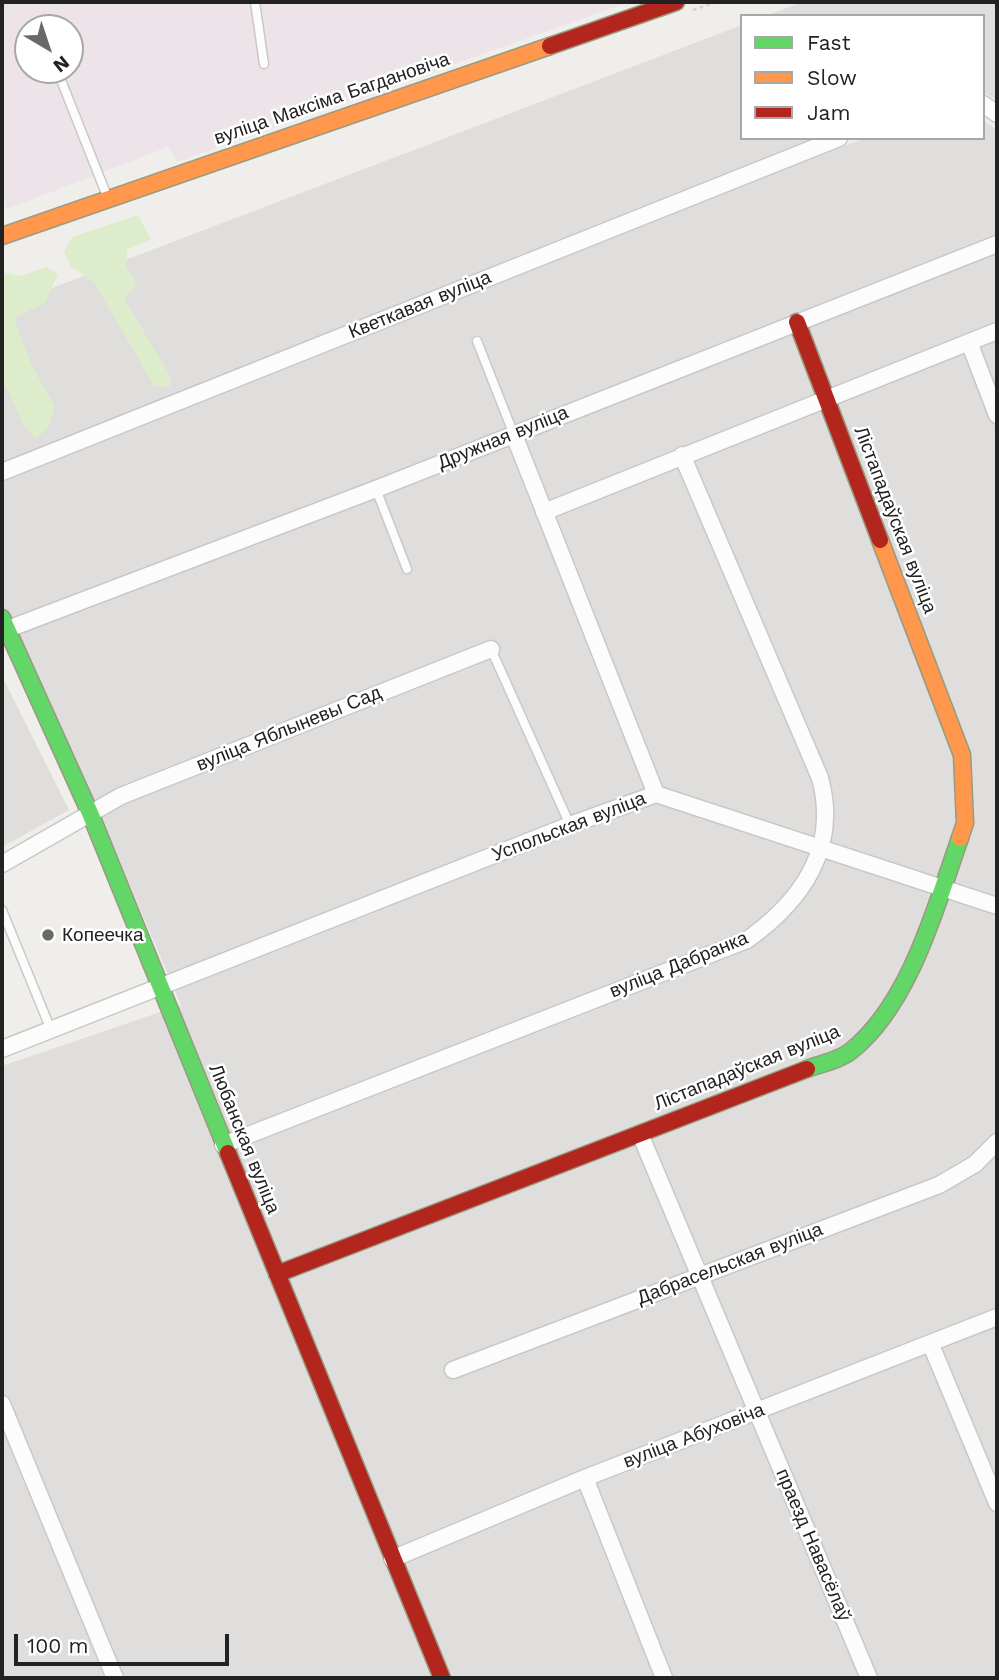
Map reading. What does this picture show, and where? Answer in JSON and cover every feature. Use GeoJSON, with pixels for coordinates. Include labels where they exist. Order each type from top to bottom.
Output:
{"type":"FeatureCollection","features":[{"type":"Feature","properties":{"kind":"street","name":"вуліца Максіма Багдановіча"},"geometry":{"type":"LineString","coordinates":[[2,236],[676,2]]}},
{"type":"Feature","properties":{"kind":"street","name":"Кветкавая вуліца"},"geometry":{"type":"LineString","coordinates":[[2,472],[834,140]]}},
{"type":"Feature","properties":{"kind":"street","name":"Дружная вуліца"},"geometry":{"type":"LineString","coordinates":[[5,624],[376,489],[997,244]]}},
{"type":"Feature","properties":{"kind":"street","name":"Лістападаўская вуліца"},"geometry":{"type":"LineString","coordinates":[[277,1274],[850,1052],[878,1022],[910,971],[965,822],[962,755],[797,322]]}},
{"type":"Feature","properties":{"kind":"street"},"geometry":{"type":"LineString","coordinates":[[544,512],[682,454],[997,331]]}},
{"type":"Feature","properties":{"kind":"street"},"geometry":{"type":"LineString","coordinates":[[969,342],[997,415]]}},
{"type":"Feature","properties":{"kind":"street","name":"Успольская вуліца"},"geometry":{"type":"LineString","coordinates":[[2,1049],[570,825],[656,794],[514,435]]}},
{"type":"Feature","properties":{"kind":"street","name":"вуліца Дабранка"},"geometry":{"type":"LineString","coordinates":[[223,1145],[747,940],[786,908],[822,849],[827,817],[820,778],[682,454]]}},
{"type":"Feature","properties":{"kind":"street","name":"Любанская вуліца"},"geometry":{"type":"LineString","coordinates":[[5,624],[90,813],[442,1678]]}},
{"type":"Feature","properties":{"kind":"street","name":"вуліца Яблыневы Сад"},"geometry":{"type":"LineString","coordinates":[[2,864],[121,796],[491,649]]}},
{"type":"Feature","properties":{"kind":"street"},"geometry":{"type":"LineString","coordinates":[[656,794],[997,906]]}},
{"type":"Feature","properties":{"kind":"street","name":"праезд Навасёлаў"},"geometry":{"type":"LineString","coordinates":[[640,1134],[869,1678]]}},
{"type":"Feature","properties":{"kind":"street","name":"Дабрасельская вуліца"},"geometry":{"type":"LineString","coordinates":[[453,1370],[939,1185],[975,1164],[997,1142]]}},
{"type":"Feature","properties":{"kind":"street","name":"вуліца Абуховіча"},"geometry":{"type":"LineString","coordinates":[[392,1559],[585,1478],[997,1317]]}},
{"type":"Feature","properties":{"kind":"street"},"geometry":{"type":"LineString","coordinates":[[931,1345],[997,1503]]}},
{"type":"Feature","properties":{"kind":"street"},"geometry":{"type":"LineString","coordinates":[[2,1405],[115,1678]]}},
{"type":"Feature","properties":{"kind":"street"},"geometry":{"type":"LineString","coordinates":[[585,1478],[664,1678]]}},
{"type":"Feature","properties":{"kind":"lane"},"geometry":{"type":"LineString","coordinates":[[255,2],[264,64]]}},
{"type":"Feature","properties":{"kind":"lane"},"geometry":{"type":"LineString","coordinates":[[63,84],[108,199]]}},
{"type":"Feature","properties":{"kind":"lane"},"geometry":{"type":"LineString","coordinates":[[477,341],[514,435]]}},
{"type":"Feature","properties":{"kind":"lane"},"geometry":{"type":"LineString","coordinates":[[376,489],[407,569]]}},
{"type":"Feature","properties":{"kind":"lane"},"geometry":{"type":"LineString","coordinates":[[491,649],[570,825]]}},
{"type":"Feature","properties":{"kind":"lane"},"geometry":{"type":"LineString","coordinates":[[2,910],[51,1030]]}},
{"type":"Feature","properties":{"kind":"shaded area"},"geometry":{"type":"Polygon","coordinates":[[[2,2],[630,2],[177,162],[168,147],[7,209],[2,193],[2,2]]]}},
{"type":"Feature","properties":{"kind":"shaded area"},"geometry":{"type":"Polygon","coordinates":[[[802,2],[997,2],[997,100],[985,93],[985,14],[770,14],[802,2]]]}},
{"type":"Feature","properties":{"kind":"shaded area"},"geometry":{"type":"Polygon","coordinates":[[[740,26],[740,140],[813,140],[2,463],[2,307],[740,26]]]}},
{"type":"Feature","properties":{"kind":"shaded area"},"geometry":{"type":"Polygon","coordinates":[[[985,121],[997,130],[997,1678],[2,1678],[2,1066],[181,1005],[87,784],[2,604],[2,480],[687,206],[861,140],[985,140],[985,121]]]}},
{"type":"Feature","properties":{"kind":"shaded area"},"geometry":{"type":"Polygon","coordinates":[[[2,676],[69,810],[2,847],[2,676]]]}},
{"type":"Feature","properties":{"kind":"green space"},"geometry":{"type":"Polygon","coordinates":[[[138,215],[151,239],[127,250],[126,266],[137,284],[124,298],[170,376],[170,387],[154,386],[94,282],[71,267],[64,253],[72,237],[138,215]]]}},
{"type":"Feature","properties":{"kind":"green space"},"geometry":{"type":"Polygon","coordinates":[[[47,267],[58,274],[45,303],[14,318],[32,366],[55,406],[48,428],[36,439],[24,425],[2,379],[2,272],[20,276],[47,267]]]}},
{"type":"Feature","properties":{"kind":"traffic: fast"},"geometry":{"type":"LineString","coordinates":[[2,618],[90,813],[228,1153]]}},
{"type":"Feature","properties":{"kind":"traffic: fast"},"geometry":{"type":"LineString","coordinates":[[807,1069],[851,1051],[872,1031],[890,1007],[919,952],[960,838]]}},
{"type":"Feature","properties":{"kind":"traffic: slow"},"geometry":{"type":"LineString","coordinates":[[2,236],[550,46]]}},
{"type":"Feature","properties":{"kind":"traffic: slow"},"geometry":{"type":"LineString","coordinates":[[880,540],[962,755],[965,823],[960,838]]}},
{"type":"Feature","properties":{"kind":"traffic: jam"},"geometry":{"type":"LineString","coordinates":[[550,46],[676,2]]}},
{"type":"Feature","properties":{"kind":"traffic: jam"},"geometry":{"type":"LineString","coordinates":[[797,322],[880,540]]}},
{"type":"Feature","properties":{"kind":"traffic: jam"},"geometry":{"type":"LineString","coordinates":[[277,1274],[807,1069]]}},
{"type":"Feature","properties":{"kind":"traffic: jam"},"geometry":{"type":"LineString","coordinates":[[228,1153],[442,1678]]}},
{"type":"Feature","properties":{"kind":"place","name":"Копеечка"},"geometry":{"type":"Point","coordinates":[48,935]}}]}
